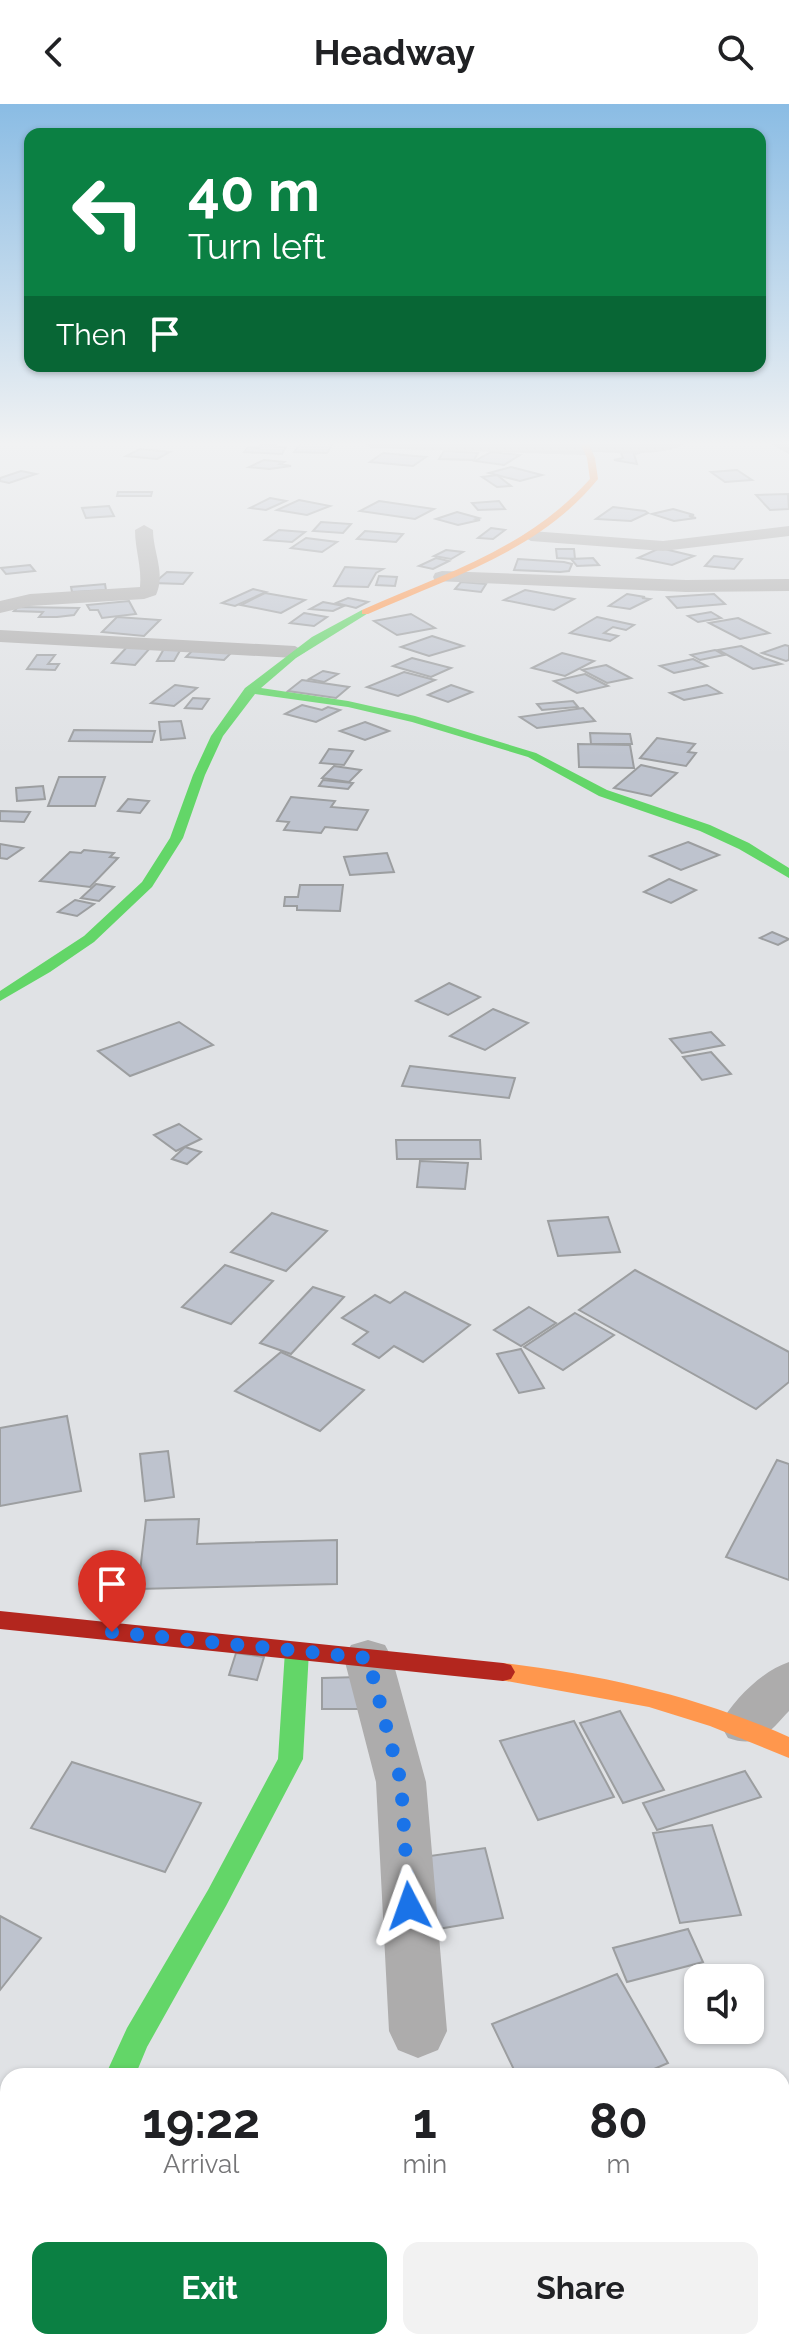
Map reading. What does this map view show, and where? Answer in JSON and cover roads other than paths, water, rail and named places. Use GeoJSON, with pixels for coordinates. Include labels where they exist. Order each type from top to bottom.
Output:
{"type":"FeatureCollection","features":[{"type":"Feature","properties":{"kind":"main road"},"geometry":{"type":"LineString","coordinates":[[0,997],[97,934],[150,879],[178,838],[204,760],[249,690],[295,652],[328,631],[505,548]]}},
{"type":"Feature","properties":{"kind":"main road"},"geometry":{"type":"LineString","coordinates":[[249,690],[348,704],[401,716],[532,755],[603,793],[731,840],[789,874]]}},
{"type":"Feature","properties":{"kind":"main road"},"geometry":{"type":"LineString","coordinates":[[0,1620],[521,1674],[656,1695],[745,1724],[789,1748]]}},
{"type":"Feature","properties":{"kind":"main road"},"geometry":{"type":"LineString","coordinates":[[124,2068],[137,2038],[217,1898],[290,1759],[297,1651]]}},
{"type":"Feature","properties":{"kind":"street"},"geometry":{"type":"LineString","coordinates":[[0,607],[42,598],[149,591],[151,568],[145,548]]}},
{"type":"Feature","properties":{"kind":"street"},"geometry":{"type":"LineString","coordinates":[[442,577],[686,586],[789,585]]}},
{"type":"Feature","properties":{"kind":"street"},"geometry":{"type":"LineString","coordinates":[[0,636],[295,652]]}},
{"type":"Feature","properties":{"kind":"street"},"geometry":{"type":"LineString","coordinates":[[368,1658],[401,1782],[418,2031]]}},
{"type":"Feature","properties":{"kind":"street"},"geometry":{"type":"LineString","coordinates":[[745,1724],[789,1681]]}}]}
